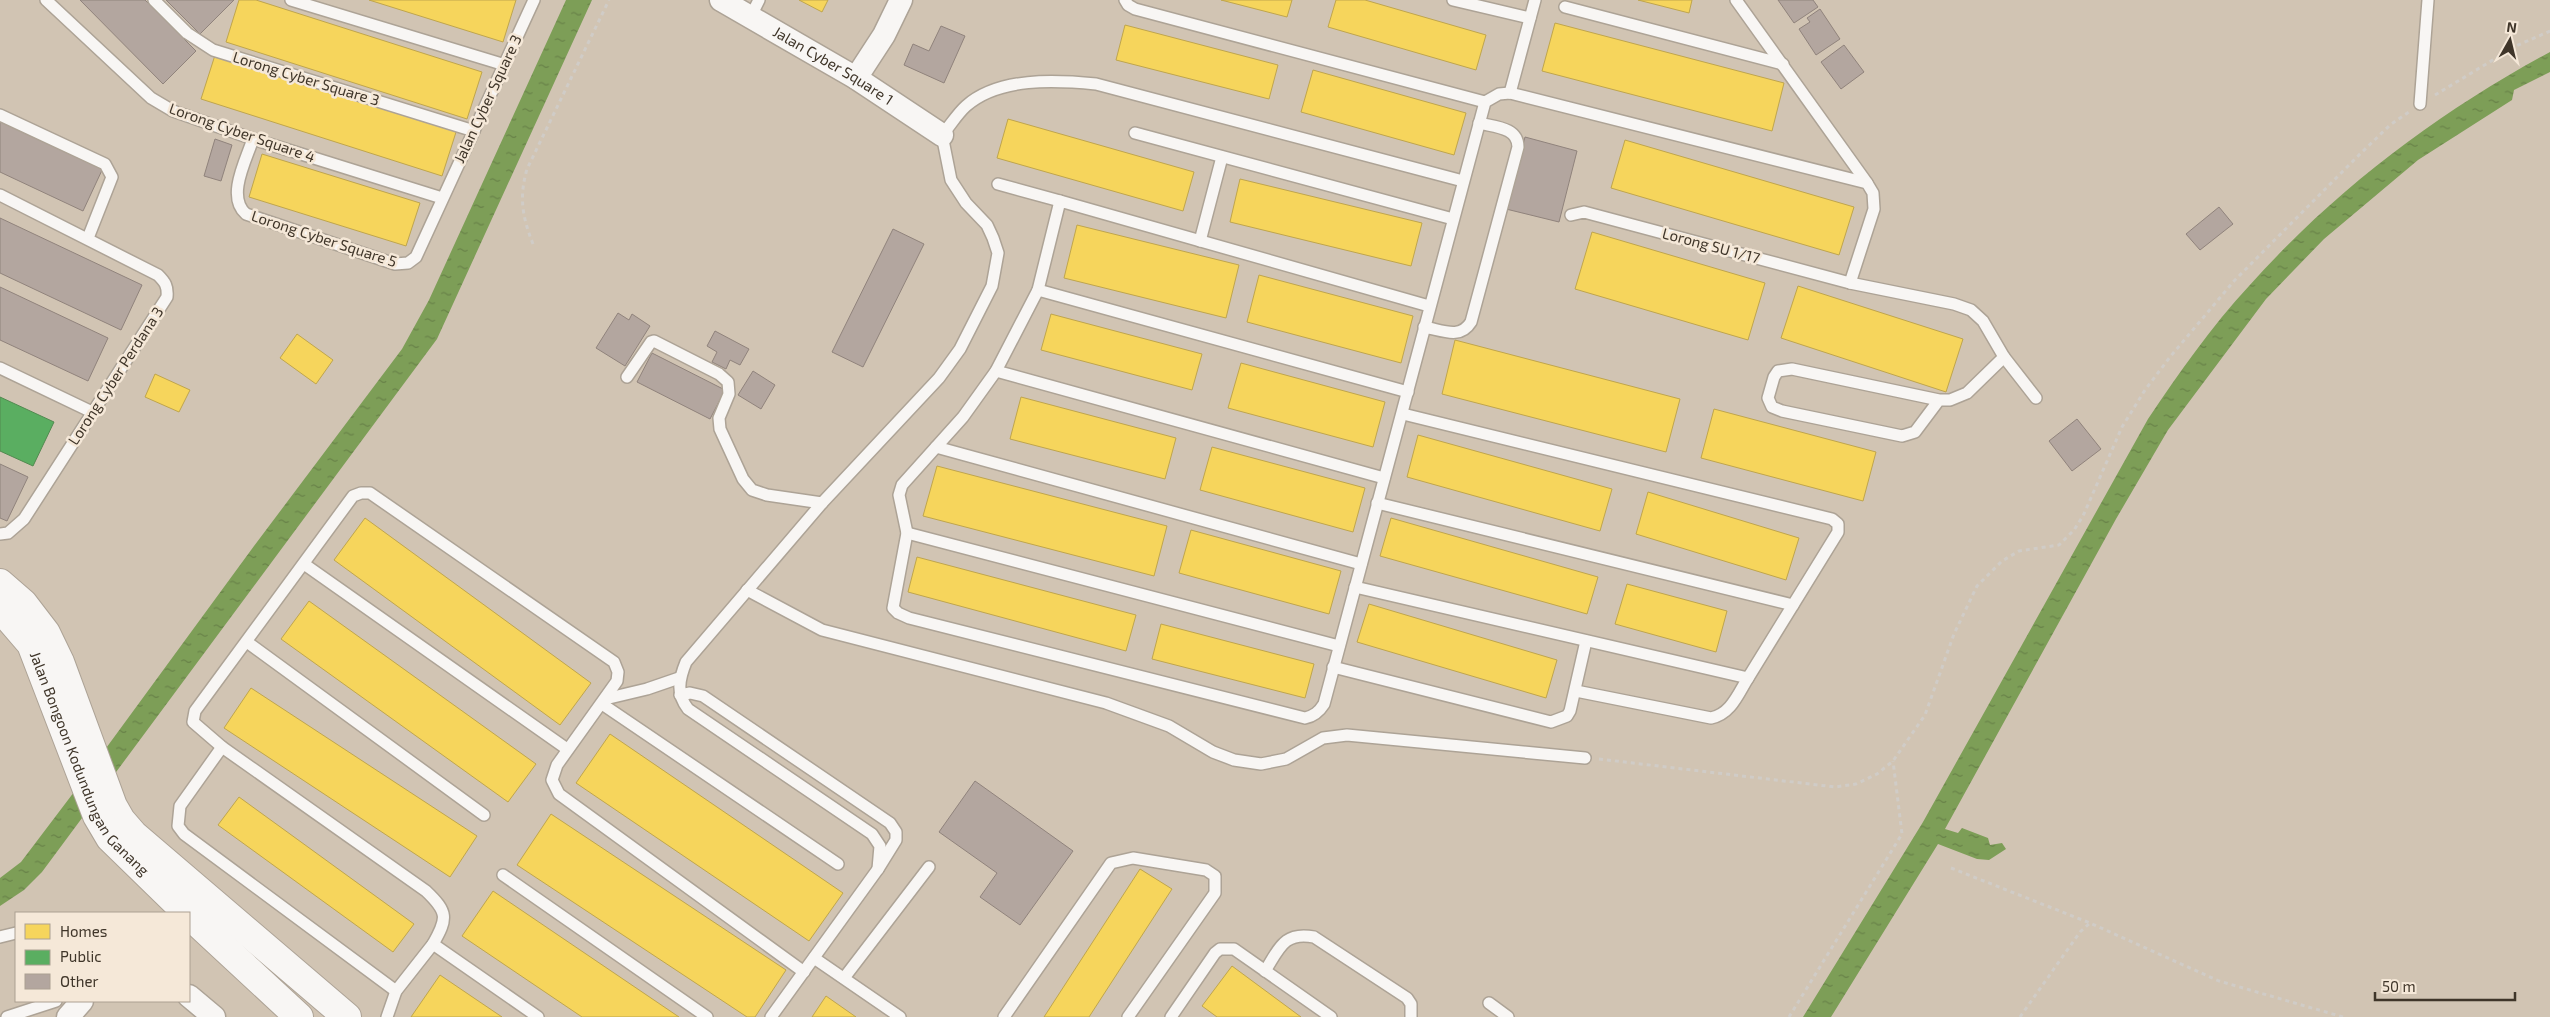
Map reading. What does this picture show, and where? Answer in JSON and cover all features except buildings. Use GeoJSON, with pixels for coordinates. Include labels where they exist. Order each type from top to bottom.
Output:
{"type":"FeatureCollection","features":[{"type":"Feature","properties":{"kind":"street","name":"Jalan Cyber Square 1"},"geometry":{"type":"LineString","coordinates":[[721,0],[755,9],[942,136]]}},
{"type":"Feature","properties":{"kind":"street"},"geometry":{"type":"LineString","coordinates":[[856,78],[884,35],[900,0]]}},
{"type":"Feature","properties":{"kind":"street"},"geometry":{"type":"LineString","coordinates":[[0,583],[23,603],[46,633],[60,662],[82,748]]}},
{"type":"Feature","properties":{"kind":"street","name":"Jalan Bongoon Kodundungan Ganang"},"geometry":{"type":"LineString","coordinates":[[0,608],[31,644],[82,748],[105,811],[110,838],[186,912]]}},
{"type":"Feature","properties":{"kind":"street"},"geometry":{"type":"LineString","coordinates":[[105,811],[121,820],[134,835],[347,1017]]}},
{"type":"Feature","properties":{"kind":"street","name":"Jalan Bongoon Kodundungan Ganang"},"geometry":{"type":"LineString","coordinates":[[190,916],[299,1017]]}},
{"type":"Feature","properties":{"kind":"street"},"geometry":{"type":"LineString","coordinates":[[190,997],[214,1017]]}},
{"type":"Feature","properties":{"kind":"street"},"geometry":{"type":"LineString","coordinates":[[68,1017],[81,1002]]}},
{"type":"Feature","properties":{"kind":"lane","name":"Lorong Cyber Square 4"},"geometry":{"type":"LineString","coordinates":[[46,0],[151,98],[181,114],[253,139],[442,198]]}},
{"type":"Feature","properties":{"kind":"lane","name":"Lorong Cyber Square 3"},"geometry":{"type":"LineString","coordinates":[[154,0],[187,33],[213,50],[474,131]]}},
{"type":"Feature","properties":{"kind":"lane"},"geometry":{"type":"LineString","coordinates":[[291,0],[505,65]]}},
{"type":"Feature","properties":{"kind":"lane","name":"Jalan Cyber Square 3"},"geometry":{"type":"LineString","coordinates":[[442,198],[534,0]]}},
{"type":"Feature","properties":{"kind":"lane"},"geometry":{"type":"LineString","coordinates":[[1125,0],[1128,6],[1135,9],[1485,102]]}},
{"type":"Feature","properties":{"kind":"lane"},"geometry":{"type":"LineString","coordinates":[[1453,0],[1530,18]]}},
{"type":"Feature","properties":{"kind":"lane"},"geometry":{"type":"LineString","coordinates":[[1510,93],[1535,0]]}},
{"type":"Feature","properties":{"kind":"lane"},"geometry":{"type":"LineString","coordinates":[[1736,0],[1873,193],[1874,209],[1850,283]]}},
{"type":"Feature","properties":{"kind":"lane"},"geometry":{"type":"LineString","coordinates":[[2420,104],[2428,0]]}},
{"type":"Feature","properties":{"kind":"lane"},"geometry":{"type":"LineString","coordinates":[[1565,6],[1782,64]]}},
{"type":"Feature","properties":{"kind":"lane"},"geometry":{"type":"LineString","coordinates":[[878,869],[880,846],[872,834],[688,709],[680,695],[679,678],[686,662],[822,503],[939,378],[960,349],[992,286],[998,253],[993,238],[987,225],[966,203],[951,180],[942,136],[966,106],[984,94],[1010,86],[1039,83],[1086,83],[1128,92],[1464,181]]}},
{"type":"Feature","properties":{"kind":"lane"},"geometry":{"type":"LineString","coordinates":[[1060,202],[1038,290],[996,370],[963,417],[907,477],[902,485],[900,501],[906,533],[893,608],[898,613],[909,618],[1305,718],[1314,716],[1324,704],[1485,102],[1499,94],[1510,93],[1867,183]]}},
{"type":"Feature","properties":{"kind":"lane"},"geometry":{"type":"LineString","coordinates":[[0,115],[105,164],[110,171],[111,183],[88,238],[0,195]]}},
{"type":"Feature","properties":{"kind":"lane"},"geometry":{"type":"LineString","coordinates":[[1424,327],[1458,334],[1464,332],[1471,322],[1476,304],[1518,147],[1518,140],[1510,130],[1479,123]]}},
{"type":"Feature","properties":{"kind":"lane"},"geometry":{"type":"LineString","coordinates":[[1135,133],[1453,220]]}},
{"type":"Feature","properties":{"kind":"lane","name":"Lorong Cyber Square 5"},"geometry":{"type":"LineString","coordinates":[[253,139],[236,193],[239,207],[246,214],[395,264],[408,262],[416,257],[442,198]]}},
{"type":"Feature","properties":{"kind":"lane"},"geometry":{"type":"LineString","coordinates":[[1200,241],[1222,157]]}},
{"type":"Feature","properties":{"kind":"lane"},"geometry":{"type":"LineString","coordinates":[[998,184],[1429,306]]}},
{"type":"Feature","properties":{"kind":"lane","name":"Lorong SU 1/17"},"geometry":{"type":"LineString","coordinates":[[1571,215],[1584,212],[1850,283],[1954,304],[1971,310],[1983,321],[2004,357],[2036,398]]}},
{"type":"Feature","properties":{"kind":"lane","name":"Lorong Cyber Perdana 3"},"geometry":{"type":"LineString","coordinates":[[0,534],[8,533],[24,520],[167,296],[166,284],[158,275],[88,238]]}},
{"type":"Feature","properties":{"kind":"lane"},"geometry":{"type":"LineString","coordinates":[[1038,290],[1408,392]]}},
{"type":"Feature","properties":{"kind":"lane"},"geometry":{"type":"LineString","coordinates":[[628,376],[650,342],[654,341],[719,374],[728,382],[729,394],[719,418],[720,429],[743,479],[752,490],[766,495],[822,503]]}},
{"type":"Feature","properties":{"kind":"lane"},"geometry":{"type":"LineString","coordinates":[[1939,400],[1915,432],[1902,436],[1782,411],[1772,407],[1768,398],[1774,377],[1778,371],[1792,369],[1939,400],[1950,400],[1967,393],[2004,357]]}},
{"type":"Feature","properties":{"kind":"lane"},"geometry":{"type":"LineString","coordinates":[[0,368],[92,412]]}},
{"type":"Feature","properties":{"kind":"lane"},"geometry":{"type":"LineString","coordinates":[[996,370],[1384,478]]}},
{"type":"Feature","properties":{"kind":"lane"},"geometry":{"type":"LineString","coordinates":[[1403,414],[1832,519],[1838,524],[1838,532],[1728,710],[1722,716],[1711,718],[1576,691]]}},
{"type":"Feature","properties":{"kind":"lane"},"geometry":{"type":"LineString","coordinates":[[936,448],[1361,564]]}},
{"type":"Feature","properties":{"kind":"lane"},"geometry":{"type":"LineString","coordinates":[[387,1017],[396,991],[433,944],[442,928],[443,910],[426,891],[222,746],[193,722],[195,712],[246,642],[353,496],[360,493],[370,493],[614,662],[618,672],[617,681],[604,702],[557,764],[552,780],[559,794],[804,972]]}},
{"type":"Feature","properties":{"kind":"lane"},"geometry":{"type":"LineString","coordinates":[[1377,503],[1793,605]]}},
{"type":"Feature","properties":{"kind":"lane"},"geometry":{"type":"LineString","coordinates":[[906,533],[1339,646]]}},
{"type":"Feature","properties":{"kind":"lane"},"geometry":{"type":"LineString","coordinates":[[304,564],[567,749]]}},
{"type":"Feature","properties":{"kind":"lane"},"geometry":{"type":"LineString","coordinates":[[1355,587],[1748,678]]}},
{"type":"Feature","properties":{"kind":"lane"},"geometry":{"type":"LineString","coordinates":[[748,590],[822,630],[1106,703],[1170,726],[1213,752],[1234,760],[1261,764],[1286,759],[1323,738],[1347,735],[1585,758]]}},
{"type":"Feature","properties":{"kind":"lane"},"geometry":{"type":"LineString","coordinates":[[1333,667],[1551,722],[1567,716],[1576,691],[1586,641]]}},
{"type":"Feature","properties":{"kind":"lane"},"geometry":{"type":"LineString","coordinates":[[246,642],[484,815]]}},
{"type":"Feature","properties":{"kind":"lane"},"geometry":{"type":"LineString","coordinates":[[604,702],[679,678]]}},
{"type":"Feature","properties":{"kind":"lane"},"geometry":{"type":"LineString","coordinates":[[680,695],[690,693],[703,696],[890,823],[896,832],[896,840],[878,869],[771,1017]]}},
{"type":"Feature","properties":{"kind":"lane"},"geometry":{"type":"LineString","coordinates":[[604,702],[838,864]]}},
{"type":"Feature","properties":{"kind":"lane"},"geometry":{"type":"LineString","coordinates":[[222,746],[180,806],[178,826],[184,834],[396,991]]}},
{"type":"Feature","properties":{"kind":"lane"},"geometry":{"type":"LineString","coordinates":[[1004,1017],[1111,862],[1133,858],[1206,870],[1215,876],[1215,893],[1128,1017]]}},
{"type":"Feature","properties":{"kind":"lane"},"geometry":{"type":"LineString","coordinates":[[844,978],[928,867]]}},
{"type":"Feature","properties":{"kind":"lane"},"geometry":{"type":"LineString","coordinates":[[503,875],[707,1017]]}},
{"type":"Feature","properties":{"kind":"lane"},"geometry":{"type":"LineString","coordinates":[[0,937],[15,933]]}},
{"type":"Feature","properties":{"kind":"lane"},"geometry":{"type":"LineString","coordinates":[[1265,971],[1284,942],[1302,934],[1314,937],[1407,998],[1411,1004],[1411,1017]]}},
{"type":"Feature","properties":{"kind":"lane"},"geometry":{"type":"LineString","coordinates":[[433,944],[538,1017]]}},
{"type":"Feature","properties":{"kind":"lane"},"geometry":{"type":"LineString","coordinates":[[1177,1015],[1215,953],[1220,949],[1234,950],[1331,1017]]}},
{"type":"Feature","properties":{"kind":"lane"},"geometry":{"type":"LineString","coordinates":[[814,958],[900,1017]]}},
{"type":"Feature","properties":{"kind":"lane"},"geometry":{"type":"LineString","coordinates":[[7,1017],[53,1002]]}},
{"type":"Feature","properties":{"kind":"lane"},"geometry":{"type":"LineString","coordinates":[[1489,1004],[1508,1017]]}},
{"type":"Feature","properties":{"kind":"path"},"geometry":{"type":"LineString","coordinates":[[533,244],[523,212],[521,191],[527,168],[609,0]]}},
{"type":"Feature","properties":{"kind":"path"},"geometry":{"type":"LineString","coordinates":[[1585,758],[1687,768],[1835,787],[1856,784],[1877,774],[1893,761],[1925,715],[1954,634],[1977,586],[2002,561],[2019,551],[2059,544],[2074,530],[2083,516],[2122,427],[2145,390],[2170,357],[2234,281],[2390,125],[2420,104],[2516,46],[2550,31]]}},
{"type":"Feature","properties":{"kind":"path"},"geometry":{"type":"LineString","coordinates":[[1789,1017],[1902,834],[1893,761]]}},
{"type":"Feature","properties":{"kind":"path"},"geometry":{"type":"LineString","coordinates":[[1951,868],[2090,923],[2219,981],[2343,1017]]}},
{"type":"Feature","properties":{"kind":"path"},"geometry":{"type":"LineString","coordinates":[[2020,1017],[2080,932],[2090,923]]}},
{"type":"Feature","properties":{"kind":"water"},"geometry":{"type":"Polygon","coordinates":[[[566,0],[592,0],[437,339],[42,872],[24,890],[0,906],[0,878],[21,862],[402,349],[429,300],[566,0]]]}},
{"type":"Feature","properties":{"kind":"water"},"geometry":{"type":"Polygon","coordinates":[[[2550,52],[2550,72],[2514,90],[2512,100],[2418,160],[2324,239],[2266,299],[2168,430],[2116,519],[1945,829],[1958,833],[1962,828],[1988,838],[1990,845],[2002,843],[2006,849],[1989,860],[1977,859],[1938,844],[1831,1017],[1803,1017],[1923,822],[2148,419],[2209,334],[2235,302],[2282,251],[2352,186],[2389,156],[2467,101],[2550,52]]]}}]}
